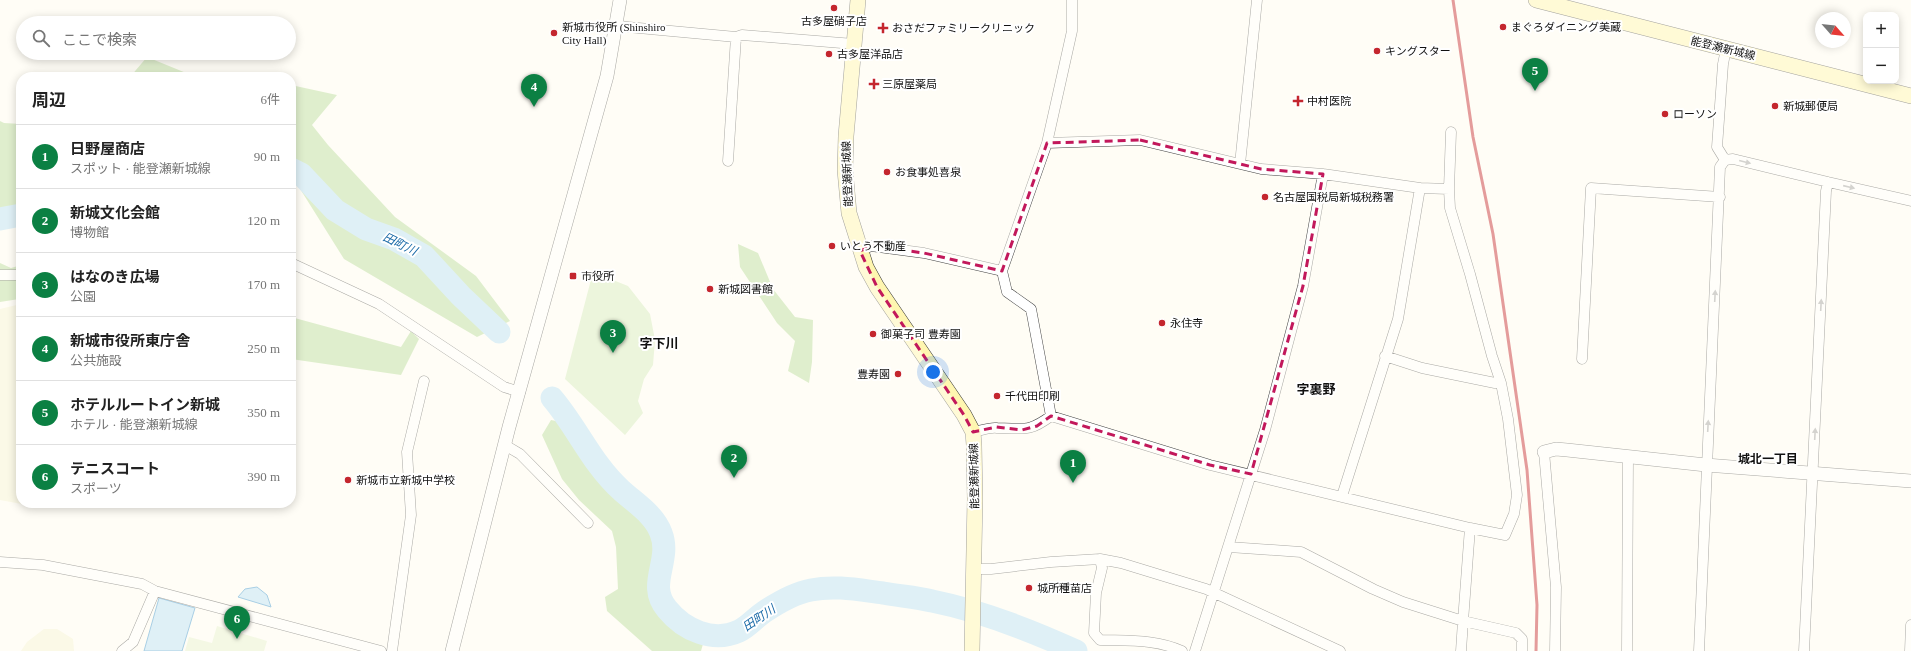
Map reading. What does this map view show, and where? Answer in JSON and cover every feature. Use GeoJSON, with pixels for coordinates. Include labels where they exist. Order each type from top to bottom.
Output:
{"type":"FeatureCollection","features":[{"type":"Feature","properties":{"kind":"main road","name":"能登瀬新城線"},"geometry":{"type":"LineString","coordinates":[[858,0],[846,136],[845,170],[849,213],[866,267],[877,287],[964,415],[972,432],[975,499],[972,569],[972,651]]}},
{"type":"Feature","properties":{"kind":"main road","name":"能登瀬新城線"},"geometry":{"type":"LineString","coordinates":[[1536,0],[1911,96]]}},
{"type":"Feature","properties":{"kind":"street"},"geometry":{"type":"LineString","coordinates":[[452,651],[505,445],[608,76],[620,0]]}},
{"type":"Feature","properties":{"kind":"street"},"geometry":{"type":"LineString","coordinates":[[1051,416],[1031,309],[1007,292],[1002,271],[1046,143],[1072,31],[1072,0]]}},
{"type":"Feature","properties":{"kind":"street"},"geometry":{"type":"LineString","coordinates":[[1240,164],[1257,0]]}},
{"type":"Feature","properties":{"kind":"street"},"geometry":{"type":"LineString","coordinates":[[617,26],[736,37],[742,35],[854,44]]}},
{"type":"Feature","properties":{"kind":"street"},"geometry":{"type":"LineString","coordinates":[[728,161],[736,37]]}},
{"type":"Feature","properties":{"kind":"street"},"geometry":{"type":"LineString","coordinates":[[1725,160],[1717,147],[1722,64],[1726,49]]}},
{"type":"Feature","properties":{"kind":"street"},"geometry":{"type":"LineString","coordinates":[[1051,416],[1210,465],[1470,528],[1505,535],[1514,514],[1517,495],[1501,383],[1450,208],[1449,189],[1451,132]]}},
{"type":"Feature","properties":{"kind":"street"},"geometry":{"type":"LineString","coordinates":[[1046,143],[1140,140],[1261,169],[1323,174],[1420,188],[1449,189]]}},
{"type":"Feature","properties":{"kind":"street"},"geometry":{"type":"LineString","coordinates":[[1699,651],[1706,465],[1720,197],[1720,167],[1725,160],[1733,159],[1911,201]]}},
{"type":"Feature","properties":{"kind":"street"},"geometry":{"type":"LineString","coordinates":[[1195,651],[1229,547],[1267,422],[1303,286],[1323,174]]}},
{"type":"Feature","properties":{"kind":"street"},"geometry":{"type":"LineString","coordinates":[[1804,651],[1826,191],[1828,182]]}},
{"type":"Feature","properties":{"kind":"street"},"geometry":{"type":"LineString","coordinates":[[1342,496],[1385,356],[1398,319],[1420,188]]}},
{"type":"Feature","properties":{"kind":"street"},"geometry":{"type":"LineString","coordinates":[[1582,358],[1591,188],[1720,197]]}},
{"type":"Feature","properties":{"kind":"street"},"geometry":{"type":"LineString","coordinates":[[860,250],[871,246],[924,253],[1002,271]]}},
{"type":"Feature","properties":{"kind":"street"},"geometry":{"type":"LineString","coordinates":[[296,265],[379,304],[504,387],[520,392]]}},
{"type":"Feature","properties":{"kind":"street"},"geometry":{"type":"LineString","coordinates":[[0,275],[16,275]]}},
{"type":"Feature","properties":{"kind":"street"},"geometry":{"type":"LineString","coordinates":[[1385,356],[1422,368],[1501,383]]}},
{"type":"Feature","properties":{"kind":"street"},"geometry":{"type":"LineString","coordinates":[[392,651],[411,515],[407,452],[424,381]]}},
{"type":"Feature","properties":{"kind":"street"},"geometry":{"type":"LineString","coordinates":[[972,432],[996,428],[1022,430],[1037,426],[1051,416]]}},
{"type":"Feature","properties":{"kind":"street"},"geometry":{"type":"LineString","coordinates":[[505,445],[520,454],[588,523]]}},
{"type":"Feature","properties":{"kind":"street"},"geometry":{"type":"LineString","coordinates":[[1555,651],[1556,587],[1544,452],[1556,449],[1706,465],[1911,481]]}},
{"type":"Feature","properties":{"kind":"street"},"geometry":{"type":"LineString","coordinates":[[1627,651],[1628,457]]}},
{"type":"Feature","properties":{"kind":"street"},"geometry":{"type":"LineString","coordinates":[[1461,651],[1470,528]]}},
{"type":"Feature","properties":{"kind":"street"},"geometry":{"type":"LineString","coordinates":[[1229,547],[1302,552],[1373,589],[1403,602],[1464,621],[1516,633],[1522,639],[1522,651]]}},
{"type":"Feature","properties":{"kind":"street"},"geometry":{"type":"LineString","coordinates":[[972,569],[991,569],[1051,562],[1100,559],[1121,563],[1214,593],[1340,651]]}},
{"type":"Feature","properties":{"kind":"street"},"geometry":{"type":"LineString","coordinates":[[1100,559],[1102,568],[1096,592],[1094,633],[1100,640],[1152,641],[1168,645],[1182,651]]}},
{"type":"Feature","properties":{"kind":"street"},"geometry":{"type":"LineString","coordinates":[[0,562],[43,565],[142,584],[156,591],[381,651]]}},
{"type":"Feature","properties":{"kind":"street"},"geometry":{"type":"LineString","coordinates":[[122,651],[133,642],[156,591]]}},
{"type":"Feature","properties":{"kind":"street"},"geometry":{"type":"LineString","coordinates":[[1910,651],[1911,624]]}},
{"type":"Feature","properties":{"kind":"highlighted area"},"geometry":{"type":"Polygon","coordinates":[[[1140,140],[1261,169],[1323,174],[1303,286],[1251,474],[1210,465],[1051,416],[1037,426],[1022,430],[996,427],[973,432],[964,415],[877,287],[860,251],[871,246],[924,253],[1002,271],[1047,143],[1140,140]]]}},
{"type":"Feature","properties":{"kind":"shaded area"},"geometry":{"type":"Polygon","coordinates":[[[16,305],[16,503],[0,500],[0,309],[16,305]]]}},
{"type":"Feature","properties":{"kind":"shaded area"},"geometry":{"type":"Polygon","coordinates":[[[44,629],[57,629],[73,639],[74,651],[21,651],[27,642],[44,629]]]}},
{"type":"Feature","properties":{"kind":"green space"},"geometry":{"type":"Polygon","coordinates":[[[144,60],[154,60],[184,72],[134,72],[144,60]]]}},
{"type":"Feature","properties":{"kind":"green space"},"geometry":{"type":"Polygon","coordinates":[[[296,86],[337,95],[312,125],[328,145],[395,217],[476,276],[510,321],[477,337],[344,259],[297,184],[296,86]]]}},
{"type":"Feature","properties":{"kind":"green space"},"geometry":{"type":"Polygon","coordinates":[[[0,121],[4,123],[16,124],[16,222],[0,223],[0,121]]]}},
{"type":"Feature","properties":{"kind":"green space"},"geometry":{"type":"Polygon","coordinates":[[[738,244],[758,253],[773,289],[795,317],[813,320],[812,362],[809,383],[788,371],[795,341],[777,323],[740,267],[738,244]]]}},
{"type":"Feature","properties":{"kind":"green space"},"geometry":{"type":"Polygon","coordinates":[[[0,263],[11,268],[16,266],[16,299],[0,302],[0,263]]]}},
{"type":"Feature","properties":{"kind":"green space"},"geometry":{"type":"Polygon","coordinates":[[[593,272],[628,286],[650,314],[655,340],[653,365],[644,379],[638,401],[643,413],[625,435],[565,379],[593,272]]]}},
{"type":"Feature","properties":{"kind":"green space"},"geometry":{"type":"Polygon","coordinates":[[[296,318],[401,347],[411,331],[419,339],[401,375],[296,360],[296,318]]]}},
{"type":"Feature","properties":{"kind":"green space"},"geometry":{"type":"Polygon","coordinates":[[[551,420],[566,423],[592,452],[624,495],[653,520],[660,544],[656,577],[657,598],[669,616],[685,634],[703,644],[701,651],[652,651],[607,611],[605,597],[618,589],[616,547],[612,531],[579,500],[562,479],[542,435],[551,420]]]}},
{"type":"Feature","properties":{"kind":"green space"},"geometry":{"type":"Polygon","coordinates":[[[217,626],[267,641],[264,651],[185,651],[189,637],[212,643],[217,626]]]}},
{"type":"Feature","properties":{"kind":"water"},"geometry":{"type":"Polygon","coordinates":[[[257,587],[267,595],[271,607],[238,597],[245,589],[257,587]]]}},
{"type":"Feature","properties":{"kind":"water"},"geometry":{"type":"Polygon","coordinates":[[[159,598],[195,608],[182,651],[144,651],[159,598]]]}},
{"type":"Feature","properties":{"kind":"waterway","name":"田町川"},"geometry":{"type":"LineString","coordinates":[[296,172],[301,174],[335,210],[366,229],[394,239],[424,256],[461,296],[499,332]]}},
{"type":"Feature","properties":{"kind":"waterway","name":"田町川"},"geometry":{"type":"LineString","coordinates":[[0,219],[16,216]]}},
{"type":"Feature","properties":{"kind":"waterway","name":"田町川"},"geometry":{"type":"LineString","coordinates":[[552,398],[611,480],[644,509],[658,526],[664,543],[664,553],[659,581],[661,600],[674,616],[690,628],[709,635],[719,636],[729,634],[739,631],[780,602],[805,591],[829,588],[856,589],[926,600],[969,610],[1006,622],[1076,651]]}},
{"type":"Feature","properties":{"kind":"railway"},"geometry":{"type":"LineString","coordinates":[[1453,0],[1473,137],[1493,234],[1527,470],[1537,605],[1536,651]]}},
{"type":"Feature","properties":{"kind":"place","name":"古多屋硝子店"},"geometry":{"type":"Point","coordinates":[834,8]}},
{"type":"Feature","properties":{"kind":"place","name":"まぐろダイニング美蔵"},"geometry":{"type":"Point","coordinates":[1503,27]}},
{"type":"Feature","properties":{"kind":"place","name":"おさだファミリークリニック"},"geometry":{"type":"Point","coordinates":[883,28]}},
{"type":"Feature","properties":{"kind":"place","name":"新城市役所 (Shinshiro City Hall)"},"geometry":{"type":"Point","coordinates":[554,33]}},
{"type":"Feature","properties":{"kind":"place","name":"キングスター"},"geometry":{"type":"Point","coordinates":[1377,51]}},
{"type":"Feature","properties":{"kind":"place","name":"古多屋洋品店"},"geometry":{"type":"Point","coordinates":[829,54]}},
{"type":"Feature","properties":{"kind":"place","name":"三原屋薬局"},"geometry":{"type":"Point","coordinates":[874,84]}},
{"type":"Feature","properties":{"kind":"place","name":"ホテルルートイン新城"},"geometry":{"type":"Point","coordinates":[1535,91]}},
{"type":"Feature","properties":{"kind":"place","name":"中村医院"},"geometry":{"type":"Point","coordinates":[1298,101]}},
{"type":"Feature","properties":{"kind":"place","name":"新城郵便局"},"geometry":{"type":"Point","coordinates":[1775,106]}},
{"type":"Feature","properties":{"kind":"place","name":"新城市役所東庁舎"},"geometry":{"type":"Point","coordinates":[534,107]}},
{"type":"Feature","properties":{"kind":"place","name":"ローソン"},"geometry":{"type":"Point","coordinates":[1665,114]}},
{"type":"Feature","properties":{"kind":"place","name":"お食事処喜泉"},"geometry":{"type":"Point","coordinates":[887,172]}},
{"type":"Feature","properties":{"kind":"place","name":"名古屋国税局新城税務署"},"geometry":{"type":"Point","coordinates":[1265,197]}},
{"type":"Feature","properties":{"kind":"place","name":"いとう不動産"},"geometry":{"type":"Point","coordinates":[832,246]}},
{"type":"Feature","properties":{"kind":"place","name":"市役所"},"geometry":{"type":"Point","coordinates":[573,276]}},
{"type":"Feature","properties":{"kind":"place","name":"新城図書館"},"geometry":{"type":"Point","coordinates":[710,289]}},
{"type":"Feature","properties":{"kind":"place","name":"永住寺"},"geometry":{"type":"Point","coordinates":[1162,323]}},
{"type":"Feature","properties":{"kind":"place","name":"御菓子司 豊寿園"},"geometry":{"type":"Point","coordinates":[873,334]}},
{"type":"Feature","properties":{"kind":"place","name":"はなのき広場"},"geometry":{"type":"Point","coordinates":[613,353]}},
{"type":"Feature","properties":{"kind":"place","name":"豊寿園"},"geometry":{"type":"Point","coordinates":[898,374]}},
{"type":"Feature","properties":{"kind":"place","name":"千代田印刷"},"geometry":{"type":"Point","coordinates":[997,396]}},
{"type":"Feature","properties":{"kind":"place","name":"新城文化会館"},"geometry":{"type":"Point","coordinates":[734,478]}},
{"type":"Feature","properties":{"kind":"place","name":"新城市立新城中学校"},"geometry":{"type":"Point","coordinates":[348,480]}},
{"type":"Feature","properties":{"kind":"place","name":"日野屋商店"},"geometry":{"type":"Point","coordinates":[1073,483]}},
{"type":"Feature","properties":{"kind":"place","name":"城所種苗店"},"geometry":{"type":"Point","coordinates":[1029,588]}},
{"type":"Feature","properties":{"kind":"place","name":"テニスコート"},"geometry":{"type":"Point","coordinates":[237,639]}},
{"type":"Feature","properties":{"kind":"district","name":"字下川"},"geometry":{"type":"Point","coordinates":[659,343]}},
{"type":"Feature","properties":{"kind":"district","name":"字裏野"},"geometry":{"type":"Point","coordinates":[1316,389]}},
{"type":"Feature","properties":{"kind":"district","name":"城北一丁目"},"geometry":{"type":"Point","coordinates":[1768,459]}}]}
